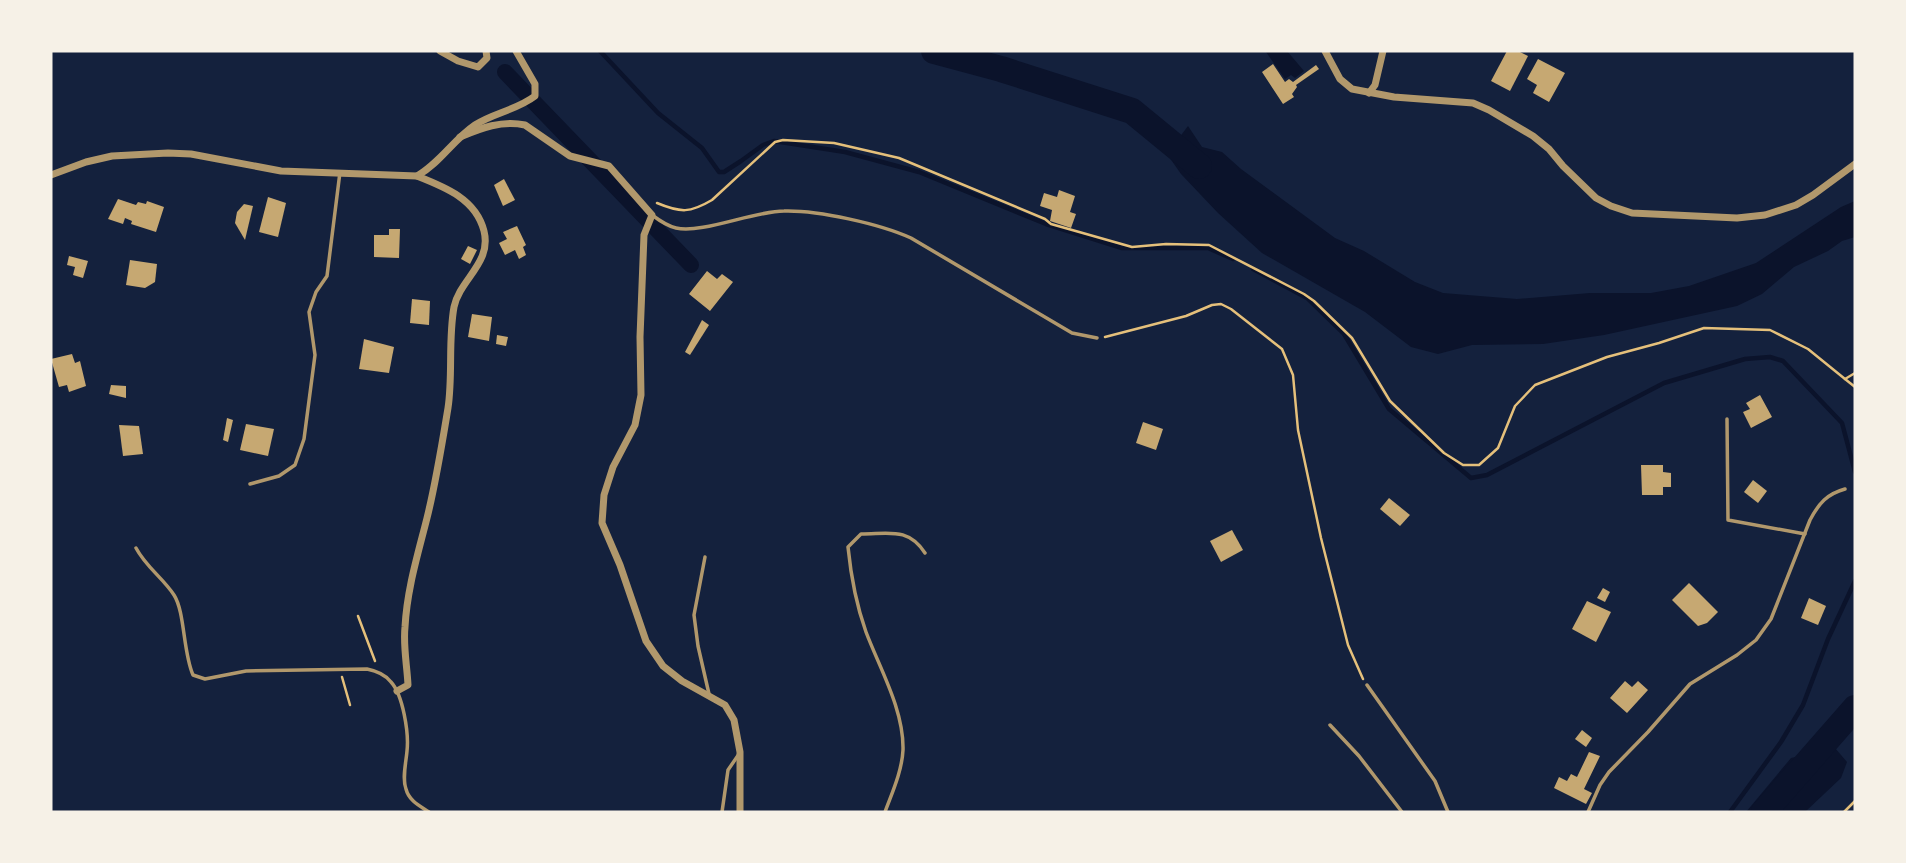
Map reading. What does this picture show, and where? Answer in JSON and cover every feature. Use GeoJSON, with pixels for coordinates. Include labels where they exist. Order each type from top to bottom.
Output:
{"type":"FeatureCollection","features":[{"type":"Feature","properties":{"kind":"street"},"geometry":{"type":"LineString","coordinates":[[440,51],[478,68],[487,58],[486,51]]}},
{"type":"Feature","properties":{"kind":"street"},"geometry":{"type":"LineString","coordinates":[[417,176],[432,168],[460,137],[485,119],[534,96],[535,84],[516,51]]}},
{"type":"Feature","properties":{"kind":"street"},"geometry":{"type":"LineString","coordinates":[[1325,51],[1346,85],[1368,93],[1474,103],[1489,110],[1533,136],[1549,149],[1596,198],[1632,213],[1737,218],[1765,215],[1796,205],[1814,195],[1855,164]]}},
{"type":"Feature","properties":{"kind":"street"},"geometry":{"type":"LineString","coordinates":[[1368,93],[1375,85],[1383,51]]}},
{"type":"Feature","properties":{"kind":"street"},"geometry":{"type":"LineString","coordinates":[[460,137],[488,126],[525,125],[570,156],[608,166],[652,215],[644,234],[641,395],[635,425],[612,467],[604,495],[602,523],[621,565],[646,641],[663,666],[682,681],[725,705],[734,720],[740,752],[740,812]]}},
{"type":"Feature","properties":{"kind":"street"},"geometry":{"type":"LineString","coordinates":[[51,175],[112,156],[168,153],[281,171],[417,176],[462,197],[480,221],[485,240],[481,262],[463,286],[454,309],[448,406],[428,514],[408,597],[404,637],[408,685],[397,691]]}},
{"type":"Feature","properties":{"kind":"lane"},"geometry":{"type":"LineString","coordinates":[[250,484],[279,476],[295,465],[304,439],[315,355],[309,312],[316,292],[327,276],[340,172]]}},
{"type":"Feature","properties":{"kind":"lane"},"geometry":{"type":"LineString","coordinates":[[652,215],[679,229],[782,211],[804,212],[890,229],[911,238],[1072,333],[1097,338]]}},
{"type":"Feature","properties":{"kind":"lane"},"geometry":{"type":"LineString","coordinates":[[1727,419],[1728,520],[1805,534]]}},
{"type":"Feature","properties":{"kind":"lane"},"geometry":{"type":"LineString","coordinates":[[1588,812],[1609,772],[1690,684],[1737,654],[1762,634],[1771,619],[1818,505],[1832,493],[1845,489]]}},
{"type":"Feature","properties":{"kind":"lane"},"geometry":{"type":"LineString","coordinates":[[885,812],[903,751],[900,720],[852,589],[848,547],[861,534],[900,534],[916,539],[925,553]]}},
{"type":"Feature","properties":{"kind":"lane"},"geometry":{"type":"LineString","coordinates":[[136,548],[143,562],[176,597],[188,664],[193,675],[205,678],[246,671],[367,669],[379,672],[390,680],[397,691],[405,720],[408,747],[404,787],[409,797],[429,812]]}},
{"type":"Feature","properties":{"kind":"lane"},"geometry":{"type":"LineString","coordinates":[[705,557],[694,615],[709,694]]}},
{"type":"Feature","properties":{"kind":"lane"},"geometry":{"type":"LineString","coordinates":[[1367,685],[1435,781],[1448,812]]}},
{"type":"Feature","properties":{"kind":"lane"},"geometry":{"type":"LineString","coordinates":[[1331,725],[1402,812]]}},
{"type":"Feature","properties":{"kind":"lane"},"geometry":{"type":"LineString","coordinates":[[722,812],[728,769],[740,752]]}},
{"type":"Feature","properties":{"kind":"path"},"geometry":{"type":"LineString","coordinates":[[653,201],[686,212],[712,200],[775,142],[834,142],[899,158],[1045,219],[1051,224],[1132,247],[1166,244],[1209,245],[1314,300],[1352,338],[1390,401],[1444,453],[1463,465],[1479,465],[1498,448],[1515,406],[1535,385],[1607,357],[1704,328],[1770,330],[1808,349],[1855,387]]}},
{"type":"Feature","properties":{"kind":"path"},"geometry":{"type":"LineString","coordinates":[[1097,338],[1115,336],[1221,304],[1282,349],[1293,375],[1298,430],[1348,645],[1367,685]]}},
{"type":"Feature","properties":{"kind":"path"},"geometry":{"type":"LineString","coordinates":[[1844,379],[1855,373]]}},
{"type":"Feature","properties":{"kind":"path"},"geometry":{"type":"LineString","coordinates":[[358,616],[373,658],[390,680]]}},
{"type":"Feature","properties":{"kind":"path"},"geometry":{"type":"LineString","coordinates":[[340,671],[350,705]]}},
{"type":"Feature","properties":{"kind":"path"},"geometry":{"type":"LineString","coordinates":[[1844,812],[1855,801]]}},
{"type":"Feature","properties":{"kind":"water"},"geometry":{"type":"Polygon","coordinates":[[[1287,51],[1304,71],[1295,78],[1291,75],[1285,79],[1266,52],[1287,51]]]}},
{"type":"Feature","properties":{"kind":"water"},"geometry":{"type":"Polygon","coordinates":[[[1188,126],[1202,147],[1222,152],[1335,238],[1364,251],[1415,282],[1443,293],[1517,299],[1590,293],[1651,293],[1689,286],[1756,263],[1841,207],[1855,201],[1855,237],[1842,241],[1828,251],[1794,267],[1762,294],[1737,306],[1604,335],[1543,344],[1472,345],[1438,354],[1411,347],[1365,312],[1262,253],[1218,213],[1181,174],[1167,154],[1188,126]]]}},
{"type":"Feature","properties":{"kind":"water"},"geometry":{"type":"Polygon","coordinates":[[[1835,748],[1847,762],[1841,778],[1805,812],[1746,812],[1791,758],[1835,748]]]}},
{"type":"Feature","properties":{"kind":"building"},"geometry":{"type":"Polygon","coordinates":[[[1507,51],[1518,51],[1528,56],[1510,91],[1491,81],[1507,51]]]}},
{"type":"Feature","properties":{"kind":"building"},"geometry":{"type":"Polygon","coordinates":[[[1538,59],[1565,73],[1549,102],[1533,93],[1537,85],[1527,79],[1538,59]]]}},
{"type":"Feature","properties":{"kind":"building"},"geometry":{"type":"Polygon","coordinates":[[[1273,64],[1285,82],[1289,79],[1293,82],[1316,65],[1319,69],[1296,85],[1292,94],[1294,97],[1283,104],[1262,72],[1273,64]]]}},
{"type":"Feature","properties":{"kind":"building"},"geometry":{"type":"Polygon","coordinates":[[[504,179],[515,200],[503,206],[494,185],[504,179]]]}},
{"type":"Feature","properties":{"kind":"building"},"geometry":{"type":"Polygon","coordinates":[[[1059,190],[1075,196],[1070,212],[1076,214],[1071,228],[1050,221],[1052,210],[1040,206],[1044,193],[1057,197],[1059,190]]]}},
{"type":"Feature","properties":{"kind":"building"},"geometry":{"type":"Polygon","coordinates":[[[268,197],[286,203],[278,237],[259,232],[268,197]]]}},
{"type":"Feature","properties":{"kind":"building"},"geometry":{"type":"Polygon","coordinates":[[[118,199],[136,205],[138,202],[146,204],[147,201],[164,207],[156,232],[131,224],[132,221],[125,218],[123,224],[108,219],[118,199]]]}},
{"type":"Feature","properties":{"kind":"building"},"geometry":{"type":"Polygon","coordinates":[[[244,204],[253,206],[245,240],[235,223],[237,212],[244,204]]]}},
{"type":"Feature","properties":{"kind":"building"},"geometry":{"type":"Polygon","coordinates":[[[517,226],[526,245],[523,247],[526,255],[519,259],[515,250],[505,255],[499,243],[507,239],[503,232],[517,226]]]}},
{"type":"Feature","properties":{"kind":"building"},"geometry":{"type":"Polygon","coordinates":[[[389,229],[400,229],[399,258],[374,257],[374,235],[389,235],[389,229]]]}},
{"type":"Feature","properties":{"kind":"building"},"geometry":{"type":"Polygon","coordinates":[[[468,246],[477,250],[470,264],[461,259],[468,246]]]}},
{"type":"Feature","properties":{"kind":"building"},"geometry":{"type":"Polygon","coordinates":[[[69,256],[88,261],[83,278],[73,275],[75,267],[67,265],[69,256]]]}},
{"type":"Feature","properties":{"kind":"building"},"geometry":{"type":"Polygon","coordinates":[[[130,260],[157,264],[155,282],[145,288],[126,285],[130,260]]]}},
{"type":"Feature","properties":{"kind":"building"},"geometry":{"type":"Polygon","coordinates":[[[707,271],[717,279],[722,274],[733,282],[710,311],[689,294],[707,271]]]}},
{"type":"Feature","properties":{"kind":"building"},"geometry":{"type":"Polygon","coordinates":[[[412,299],[430,301],[429,325],[410,323],[412,299]]]}},
{"type":"Feature","properties":{"kind":"building"},"geometry":{"type":"Polygon","coordinates":[[[472,314],[492,317],[489,341],[468,337],[472,314]]]}},
{"type":"Feature","properties":{"kind":"building"},"geometry":{"type":"Polygon","coordinates":[[[702,320],[709,325],[690,355],[685,352],[702,320]]]}},
{"type":"Feature","properties":{"kind":"building"},"geometry":{"type":"Polygon","coordinates":[[[497,335],[508,337],[506,346],[496,344],[497,335]]]}},
{"type":"Feature","properties":{"kind":"building"},"geometry":{"type":"Polygon","coordinates":[[[364,339],[394,347],[389,373],[359,369],[364,339]]]}},
{"type":"Feature","properties":{"kind":"building"},"geometry":{"type":"Polygon","coordinates":[[[72,354],[75,363],[80,361],[86,386],[69,392],[67,385],[59,387],[51,359],[72,354]]]}},
{"type":"Feature","properties":{"kind":"building"},"geometry":{"type":"Polygon","coordinates":[[[111,385],[126,386],[126,398],[109,394],[111,385]]]}},
{"type":"Feature","properties":{"kind":"building"},"geometry":{"type":"Polygon","coordinates":[[[1760,395],[1772,417],[1751,428],[1743,412],[1750,409],[1746,403],[1760,395]]]}},
{"type":"Feature","properties":{"kind":"building"},"geometry":{"type":"Polygon","coordinates":[[[227,418],[233,420],[228,442],[223,440],[227,418]]]}},
{"type":"Feature","properties":{"kind":"building"},"geometry":{"type":"Polygon","coordinates":[[[1143,422],[1163,429],[1156,450],[1136,443],[1143,422]]]}},
{"type":"Feature","properties":{"kind":"building"},"geometry":{"type":"Polygon","coordinates":[[[246,424],[274,429],[268,456],[240,450],[246,424]]]}},
{"type":"Feature","properties":{"kind":"building"},"geometry":{"type":"Polygon","coordinates":[[[119,425],[139,426],[143,454],[123,456],[119,425]]]}},
{"type":"Feature","properties":{"kind":"building"},"geometry":{"type":"Polygon","coordinates":[[[1641,465],[1663,465],[1663,472],[1671,473],[1671,487],[1663,487],[1663,495],[1642,495],[1641,465]]]}},
{"type":"Feature","properties":{"kind":"building"},"geometry":{"type":"Polygon","coordinates":[[[1753,480],[1767,491],[1758,503],[1744,492],[1753,480]]]}},
{"type":"Feature","properties":{"kind":"building"},"geometry":{"type":"Polygon","coordinates":[[[1389,498],[1410,515],[1400,526],[1380,509],[1389,498]]]}},
{"type":"Feature","properties":{"kind":"building"},"geometry":{"type":"Polygon","coordinates":[[[1232,530],[1243,550],[1221,562],[1210,541],[1232,530]]]}},
{"type":"Feature","properties":{"kind":"building"},"geometry":{"type":"Polygon","coordinates":[[[1689,583],[1718,612],[1707,623],[1698,626],[1672,600],[1689,583]]]}},
{"type":"Feature","properties":{"kind":"building"},"geometry":{"type":"Polygon","coordinates":[[[1603,588],[1610,592],[1605,602],[1597,598],[1603,588]]]}},
{"type":"Feature","properties":{"kind":"building"},"geometry":{"type":"Polygon","coordinates":[[[1809,598],[1826,606],[1818,625],[1801,618],[1809,598]]]}},
{"type":"Feature","properties":{"kind":"building"},"geometry":{"type":"Polygon","coordinates":[[[1587,601],[1611,612],[1596,642],[1572,629],[1587,601]]]}},
{"type":"Feature","properties":{"kind":"building"},"geometry":{"type":"Polygon","coordinates":[[[1625,681],[1632,687],[1638,681],[1648,690],[1627,713],[1610,698],[1625,681]]]}},
{"type":"Feature","properties":{"kind":"building"},"geometry":{"type":"Polygon","coordinates":[[[1582,730],[1592,738],[1586,747],[1575,739],[1582,730]]]}},
{"type":"Feature","properties":{"kind":"building"},"geometry":{"type":"Polygon","coordinates":[[[1589,752],[1600,756],[1584,789],[1592,793],[1586,804],[1554,788],[1559,777],[1567,781],[1571,774],[1577,777],[1589,752]]]}},
{"type":"Feature","properties":{"kind":"waterway"},"geometry":{"type":"LineString","coordinates":[[600,51],[658,113],[702,148],[719,172],[724,172],[763,145],[774,141],[845,152],[919,172],[1046,224],[1122,248],[1208,248],[1233,259]]}},
{"type":"Feature","properties":{"kind":"waterway"},"geometry":{"type":"LineString","coordinates":[[934,51],[1001,69],[1132,111],[1199,166]]}},
{"type":"Feature","properties":{"kind":"waterway"},"geometry":{"type":"LineString","coordinates":[[505,72],[691,265]]}},
{"type":"Feature","properties":{"kind":"waterway"},"geometry":{"type":"LineString","coordinates":[[1253,269],[1307,298],[1344,334],[1389,409],[1471,478],[1487,475],[1664,383],[1745,359],[1770,357],[1783,361],[1842,423],[1855,472]]}},
{"type":"Feature","properties":{"kind":"waterway"},"geometry":{"type":"LineString","coordinates":[[1730,812],[1781,742],[1803,705],[1828,639],[1855,581]]}},
{"type":"Feature","properties":{"kind":"waterway"},"geometry":{"type":"LineString","coordinates":[[1764,812],[1855,708]]}}]}
